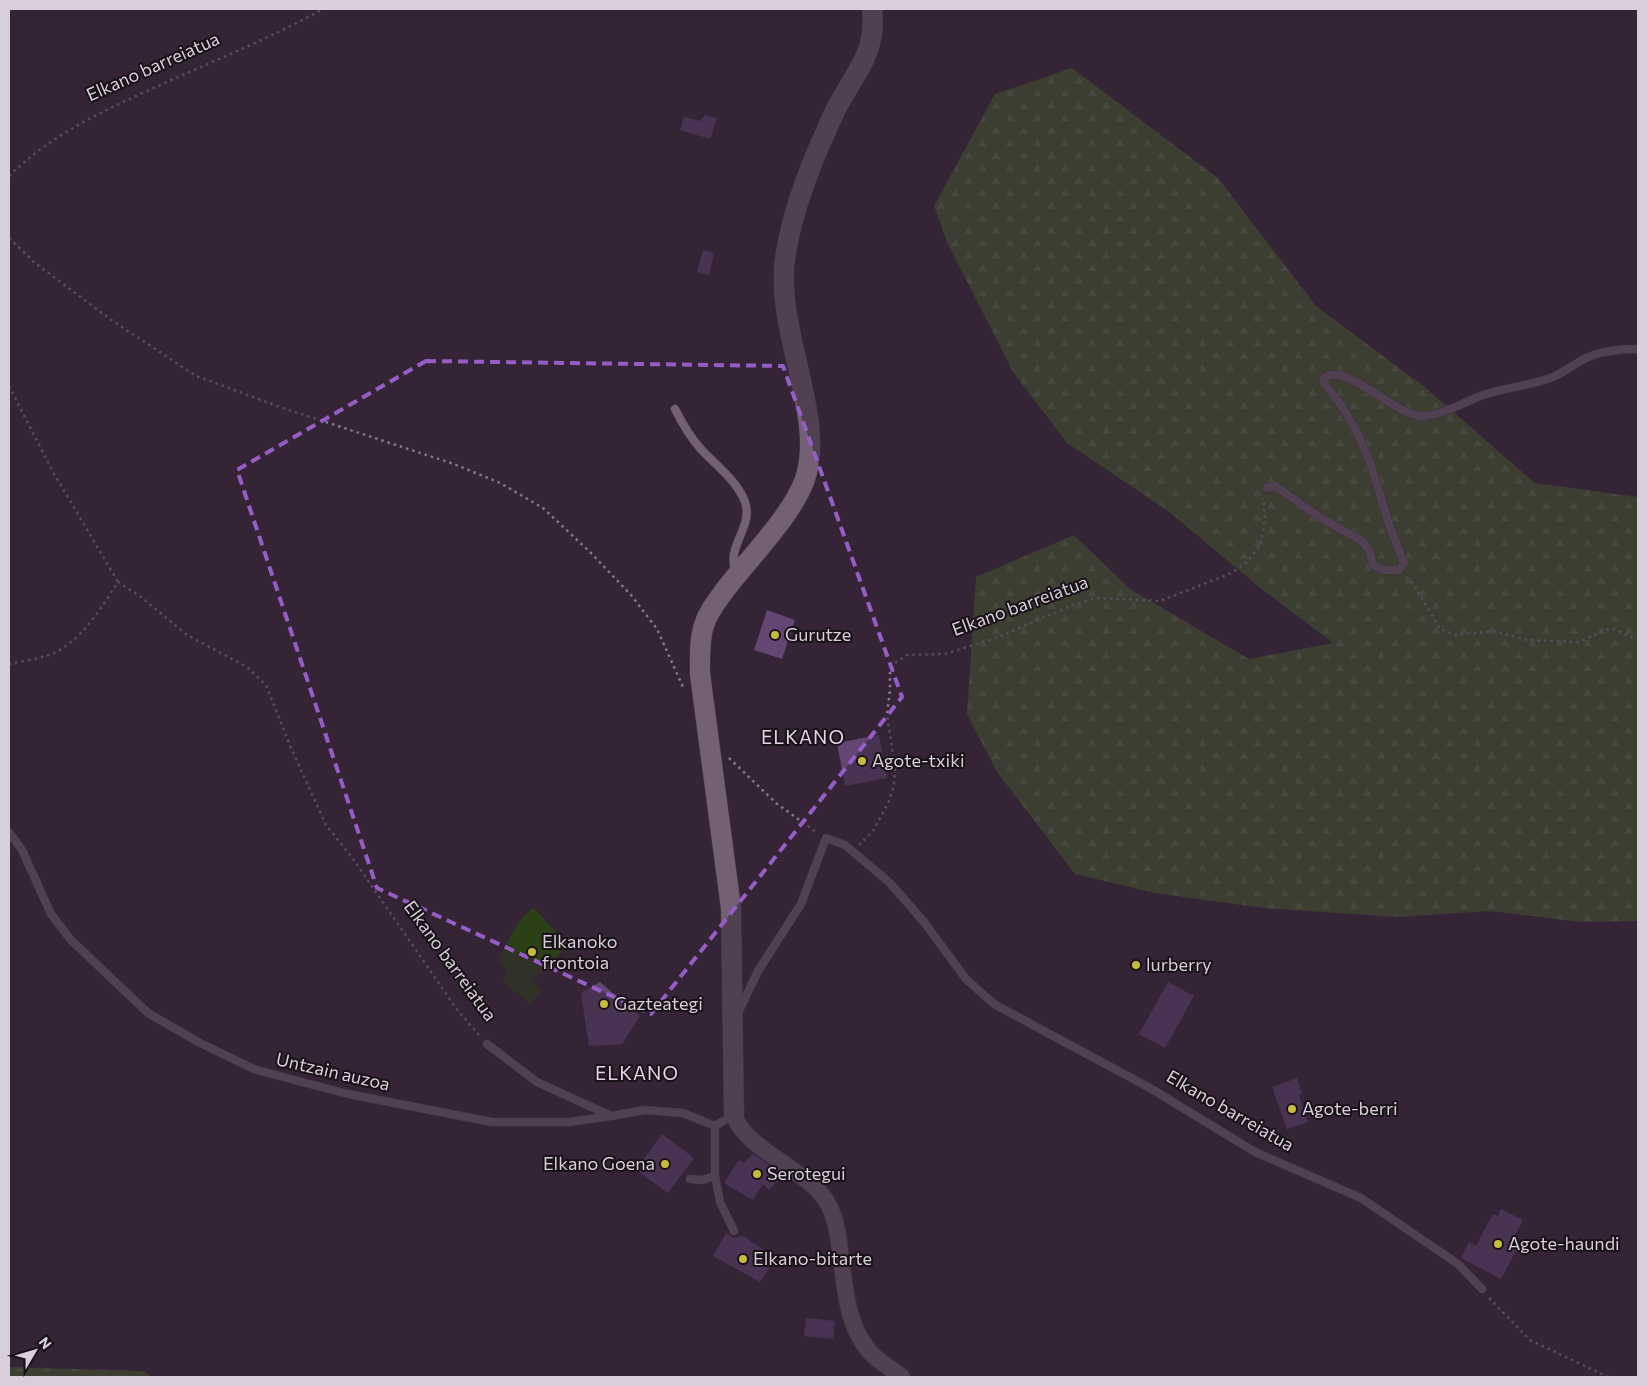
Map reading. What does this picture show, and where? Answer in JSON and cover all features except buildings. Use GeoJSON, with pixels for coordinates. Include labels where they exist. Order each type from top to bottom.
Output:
{"type":"FeatureCollection","features":[{"type":"Feature","properties":{"kind":"street"},"geometry":{"type":"LineString","coordinates":[[872,9],[873,38],[870,48],[860,71],[837,108],[814,162],[797,207],[784,261],[786,315],[808,422],[810,451],[805,479],[778,524],[712,608],[704,624],[700,647],[700,674],[731,908],[734,1114],[740,1127],[752,1140],[815,1186],[825,1199],[838,1234],[854,1325],[863,1343],[874,1356],[902,1377]]}},
{"type":"Feature","properties":{"kind":"lane"},"geometry":{"type":"LineString","coordinates":[[1267,488],[1275,486],[1321,518],[1362,541],[1370,552],[1373,565],[1383,570],[1402,568],[1404,563],[1371,466],[1358,434],[1341,405],[1324,383],[1323,379],[1327,375],[1335,374],[1361,383],[1384,401],[1404,412],[1421,416],[1439,412],[1507,388],[1552,377],[1587,358],[1606,352],[1638,349]]}},
{"type":"Feature","properties":{"kind":"lane"},"geometry":{"type":"LineString","coordinates":[[675,409],[693,440],[732,480],[746,502],[746,523],[734,553],[733,566],[737,574]]}},
{"type":"Feature","properties":{"kind":"lane","name":"Untzain auzoa"},"geometry":{"type":"LineString","coordinates":[[9,832],[22,850],[51,914],[84,953],[148,1013],[200,1044],[254,1068],[348,1094],[492,1122],[569,1122],[611,1116]]}},
{"type":"Feature","properties":{"kind":"lane"},"geometry":{"type":"LineString","coordinates":[[733,1026],[758,971],[801,904],[826,838]]}},
{"type":"Feature","properties":{"kind":"lane","name":"Elkano barreiatua"},"geometry":{"type":"LineString","coordinates":[[826,838],[837,841],[853,850],[899,893],[924,922],[960,971],[994,1004],[1150,1088],[1255,1152],[1361,1198],[1458,1264],[1482,1289]]}},
{"type":"Feature","properties":{"kind":"lane","name":"Elkano barreiatua"},"geometry":{"type":"LineString","coordinates":[[487,1044],[537,1082],[611,1116]]}},
{"type":"Feature","properties":{"kind":"lane"},"geometry":{"type":"LineString","coordinates":[[611,1116],[645,1110],[683,1113],[715,1126]]}},
{"type":"Feature","properties":{"kind":"lane"},"geometry":{"type":"LineString","coordinates":[[715,1126],[734,1114]]}},
{"type":"Feature","properties":{"kind":"lane"},"geometry":{"type":"LineString","coordinates":[[715,1126],[715,1176],[720,1202],[734,1231]]}},
{"type":"Feature","properties":{"kind":"lane"},"geometry":{"type":"LineString","coordinates":[[690,1178],[702,1180],[715,1176]]}},
{"type":"Feature","properties":{"kind":"path","name":"Elkano barreiatua"},"geometry":{"type":"LineString","coordinates":[[9,176],[58,135],[94,115],[277,32],[323,9]]}},
{"type":"Feature","properties":{"kind":"path"},"geometry":{"type":"LineString","coordinates":[[9,238],[35,263],[110,320],[196,376],[280,407],[454,464],[500,483],[543,508],[591,553],[631,595],[657,629],[685,690]]}},
{"type":"Feature","properties":{"kind":"path"},"geometry":{"type":"LineString","coordinates":[[9,386],[52,472],[118,582],[101,608],[79,635],[54,653],[9,664]]}},
{"type":"Feature","properties":{"kind":"path","name":"Elkano barreiatua"},"geometry":{"type":"LineString","coordinates":[[853,850],[873,831],[892,790],[895,768],[887,714],[890,671],[895,663],[907,655],[945,654],[996,638],[1073,605],[1096,598],[1160,601],[1229,574],[1246,563],[1261,544],[1265,517],[1263,492],[1267,488]]}},
{"type":"Feature","properties":{"kind":"path"},"geometry":{"type":"LineString","coordinates":[[1396,570],[1413,583],[1440,629],[1456,635],[1494,631],[1527,640],[1579,642],[1605,630],[1614,629],[1638,640]]}},
{"type":"Feature","properties":{"kind":"path","name":"Elkano barreiatua"},"geometry":{"type":"LineString","coordinates":[[118,582],[141,597],[187,636],[247,666],[266,685],[290,748],[326,825],[351,856],[458,1010],[487,1044]]}},
{"type":"Feature","properties":{"kind":"path"},"geometry":{"type":"LineString","coordinates":[[726,755],[776,803],[801,823],[826,838]]}},
{"type":"Feature","properties":{"kind":"path"},"geometry":{"type":"LineString","coordinates":[[1482,1289],[1530,1340],[1608,1377]]}},
{"type":"Feature","properties":{"kind":"highlighted area"},"geometry":{"type":"Polygon","coordinates":[[[426,361],[783,366],[902,697],[651,1014],[377,888],[237,470],[426,361]]]}},
{"type":"Feature","properties":{"kind":"green space"},"geometry":{"type":"Polygon","coordinates":[[[1072,68],[1218,178],[1316,306],[1426,388],[1535,483],[1638,497],[1638,921],[1581,922],[1490,911],[1398,917],[1263,908],[1155,893],[1075,874],[997,772],[967,714],[976,577],[1074,535],[1130,589],[1249,659],[1333,643],[1259,587],[1168,511],[1067,443],[1013,372],[948,244],[934,206],[995,94],[1072,68]]]}},
{"type":"Feature","properties":{"kind":"green space","name":"Elkanoko frontoia"},"geometry":{"type":"Polygon","coordinates":[[[533,907],[567,944],[554,961],[532,981],[542,990],[531,1005],[502,980],[507,973],[498,959],[519,922],[533,907]]]}},
{"type":"Feature","properties":{"kind":"green space"},"geometry":{"type":"Polygon","coordinates":[[[9,1367],[143,1371],[151,1377],[9,1377],[9,1367]]]}},
{"type":"Feature","properties":{"kind":"place","name":"Gurutze"},"geometry":{"type":"Point","coordinates":[775,635]}},
{"type":"Feature","properties":{"kind":"place","name":"Agote-txiki"},"geometry":{"type":"Point","coordinates":[862,761]}},
{"type":"Feature","properties":{"kind":"place","name":"Elkanoko frontoia"},"geometry":{"type":"Point","coordinates":[532,952]}},
{"type":"Feature","properties":{"kind":"place","name":"lurberry"},"geometry":{"type":"Point","coordinates":[1136,965]}},
{"type":"Feature","properties":{"kind":"place","name":"Gazteategi"},"geometry":{"type":"Point","coordinates":[604,1004]}},
{"type":"Feature","properties":{"kind":"place","name":"Agote-berri"},"geometry":{"type":"Point","coordinates":[1292,1109]}},
{"type":"Feature","properties":{"kind":"place","name":"Elkano Goena"},"geometry":{"type":"Point","coordinates":[665,1164]}},
{"type":"Feature","properties":{"kind":"place","name":"Serotegui"},"geometry":{"type":"Point","coordinates":[757,1174]}},
{"type":"Feature","properties":{"kind":"place","name":"Agote-haundi"},"geometry":{"type":"Point","coordinates":[1498,1244]}},
{"type":"Feature","properties":{"kind":"place","name":"Elkano-bitarte"},"geometry":{"type":"Point","coordinates":[743,1259]}},
{"type":"Feature","properties":{"kind":"district","name":"ELKANO"},"geometry":{"type":"Point","coordinates":[803,737]}},
{"type":"Feature","properties":{"kind":"district","name":"ELKANO"},"geometry":{"type":"Point","coordinates":[637,1073]}}]}
